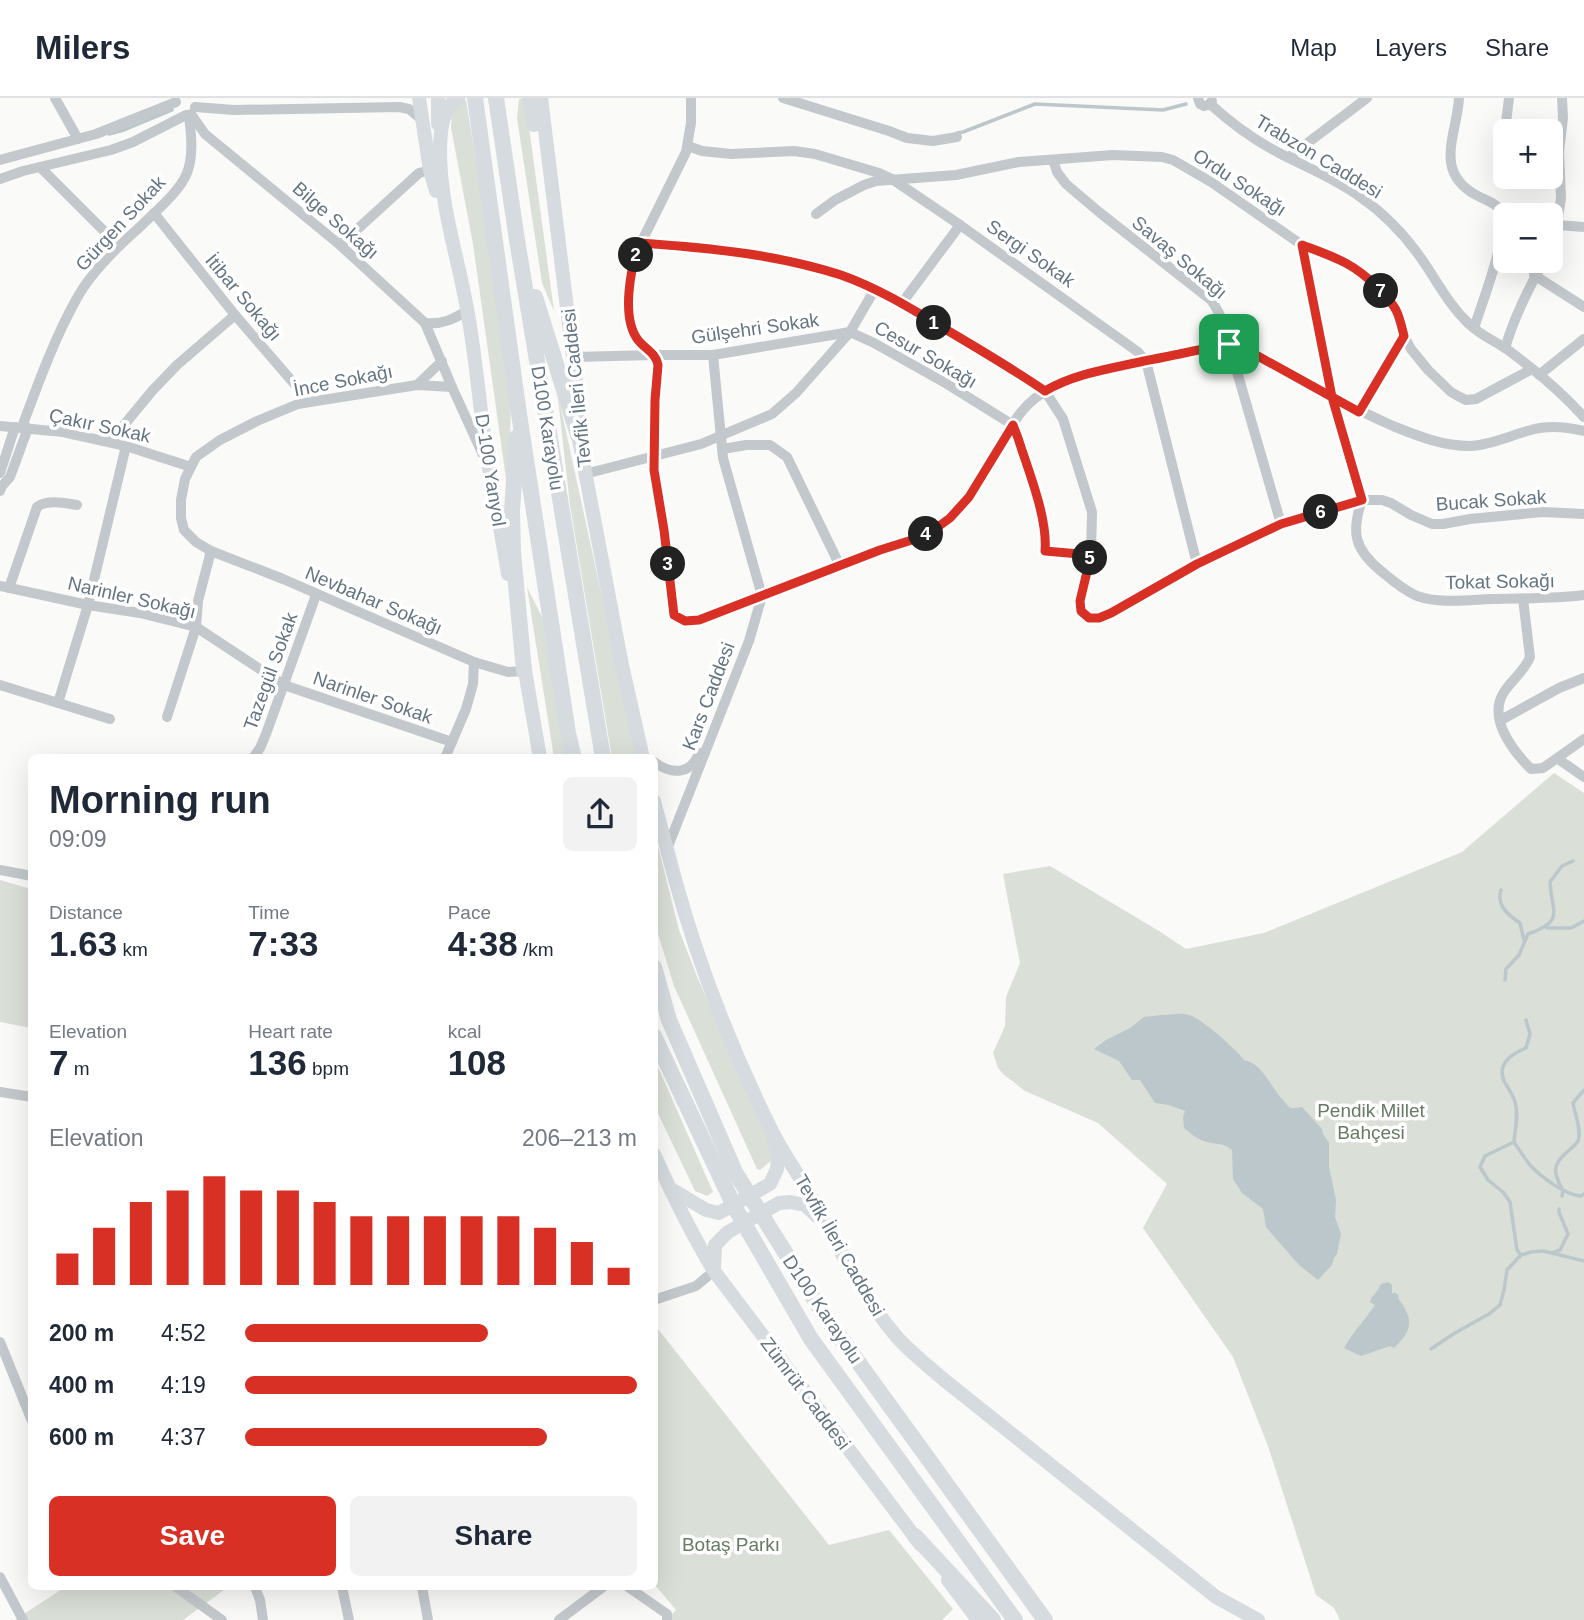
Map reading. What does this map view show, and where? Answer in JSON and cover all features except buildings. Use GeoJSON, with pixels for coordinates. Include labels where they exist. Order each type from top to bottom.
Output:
{"type":"FeatureCollection","features":[{"type":"Feature","properties":{"kind":"highway","name":"D100 Karayolu"},"geometry":{"type":"LineString","coordinates":[[475,98],[519,414],[573,754]]}},
{"type":"Feature","properties":{"kind":"highway","name":"D100 Karayolu"},"geometry":{"type":"LineString","coordinates":[[496,98],[602,754]]}},
{"type":"Feature","properties":{"kind":"highway"},"geometry":{"type":"LineString","coordinates":[[517,240],[578,435]]}},
{"type":"Feature","properties":{"kind":"highway"},"geometry":{"type":"LineString","coordinates":[[519,414],[512,511],[524,671]]}},
{"type":"Feature","properties":{"kind":"highway","name":"D100 Karayolu"},"geometry":{"type":"LineString","coordinates":[[658,981],[669,1020],[736,1172],[824,1315],[1045,1620]]}},
{"type":"Feature","properties":{"kind":"highway","name":"D100 Karayolu"},"geometry":{"type":"LineString","coordinates":[[658,1044],[735,1208],[811,1339],[1014,1620]]}},
{"type":"Feature","properties":{"kind":"highway"},"geometry":{"type":"LineString","coordinates":[[915,1536],[993,1620]]}},
{"type":"Feature","properties":{"kind":"main road"},"geometry":{"type":"LineString","coordinates":[[419,98],[430,170],[460,270]]}},
{"type":"Feature","properties":{"kind":"main road"},"geometry":{"type":"LineString","coordinates":[[438,98],[442,187],[460,270]]}},
{"type":"Feature","properties":{"kind":"main road"},"geometry":{"type":"LineString","coordinates":[[440,149],[447,110],[458,98]]}},
{"type":"Feature","properties":{"kind":"main road"},"geometry":{"type":"LineString","coordinates":[[528,98],[532,108],[578,435]]}},
{"type":"Feature","properties":{"kind":"main road","name":"Tevfik İleri Caddesi"},"geometry":{"type":"LineString","coordinates":[[541,98],[577,389],[578,435],[617,639],[645,754]]}},
{"type":"Feature","properties":{"kind":"main road","name":"D-100 Yanyol"},"geometry":{"type":"LineString","coordinates":[[460,270],[468,310],[489,468],[524,671]]}},
{"type":"Feature","properties":{"kind":"main road"},"geometry":{"type":"LineString","coordinates":[[524,671],[539,754]]}},
{"type":"Feature","properties":{"kind":"main road","name":"Tevfik İleri Caddesi"},"geometry":{"type":"LineString","coordinates":[[658,816],[689,925],[713,994],[771,1129],[878,1313],[913,1354],[1216,1597],[1258,1620]]}},
{"type":"Feature","properties":{"kind":"main road"},"geometry":{"type":"LineString","coordinates":[[669,1189],[706,1210],[719,1213],[770,1184],[777,1169],[778,1156],[771,1129]]}},
{"type":"Feature","properties":{"kind":"main road","name":"Zümrüt Caddesi"},"geometry":{"type":"LineString","coordinates":[[658,1163],[669,1189],[714,1270],[978,1620]]}},
{"type":"Feature","properties":{"kind":"main road"},"geometry":{"type":"LineString","coordinates":[[714,1270],[715,1245],[728,1232],[779,1203],[805,1205],[826,1224]]}},
{"type":"Feature","properties":{"kind":"main road"},"geometry":{"type":"LineString","coordinates":[[1216,1597],[1240,1620]]}},
{"type":"Feature","properties":{"kind":"street"},"geometry":{"type":"LineString","coordinates":[[55,98],[78,139]]}},
{"type":"Feature","properties":{"kind":"street"},"geometry":{"type":"LineString","coordinates":[[691,98],[688,146],[634,261],[629,317],[636,338],[657,359],[654,470],[674,615],[685,621],[699,620],[865,556],[882,555],[936,535],[955,521],[982,489],[1010,431],[1023,411],[1045,391],[1063,381],[1096,371],[1229,344],[1247,350],[1359,412],[1423,439],[1456,446],[1483,445],[1532,429],[1572,428],[1584,431]]}},
{"type":"Feature","properties":{"kind":"street"},"geometry":{"type":"LineString","coordinates":[[783,98],[907,138],[933,141],[957,137]]}},
{"type":"Feature","properties":{"kind":"street","name":"Trabzon Caddesi"},"geometry":{"type":"LineString","coordinates":[[1198,98],[1202,106],[1211,101],[1226,119],[1244,131],[1338,183],[1378,211],[1408,241],[1453,308],[1474,328],[1506,348],[1536,372],[1584,416]]}},
{"type":"Feature","properties":{"kind":"street"},"geometry":{"type":"LineString","coordinates":[[1289,157],[1367,98]]}},
{"type":"Feature","properties":{"kind":"street"},"geometry":{"type":"LineString","coordinates":[[1459,98],[1450,146],[1449,159],[1452,169],[1460,184],[1496,205],[1503,217],[1499,249],[1474,328]]}},
{"type":"Feature","properties":{"kind":"street"},"geometry":{"type":"LineString","coordinates":[[1507,119],[1509,98]]}},
{"type":"Feature","properties":{"kind":"street"},"geometry":{"type":"LineString","coordinates":[[1562,98],[1563,119]]}},
{"type":"Feature","properties":{"kind":"street"},"geometry":{"type":"LineString","coordinates":[[0,160],[115,127],[178,100]]}},
{"type":"Feature","properties":{"kind":"street","name":"Bilge Sokağı"},"geometry":{"type":"LineString","coordinates":[[178,100],[178,111],[191,110],[205,134],[340,244],[425,323]]}},
{"type":"Feature","properties":{"kind":"street"},"geometry":{"type":"LineString","coordinates":[[0,179],[111,150],[133,142],[191,110],[400,107],[409,109],[421,119]]}},
{"type":"Feature","properties":{"kind":"street","name":"Gürgen Sokak"},"geometry":{"type":"LineString","coordinates":[[0,481],[10,477],[21,428],[51,351],[77,297],[119,246],[176,190],[187,175],[192,151],[191,110]]}},
{"type":"Feature","properties":{"kind":"street","name":"Sergi Sokak"},"geometry":{"type":"LineString","coordinates":[[688,146],[731,154],[794,151],[815,154],[892,179],[1119,337],[1146,361]]}},
{"type":"Feature","properties":{"kind":"street","name":"Ordu Sokağı"},"geometry":{"type":"LineString","coordinates":[[816,214],[835,200],[876,181],[963,174],[1018,162],[1113,155],[1162,157],[1173,160],[1211,182],[1302,245],[1355,267],[1391,302],[1411,349],[1451,392],[1466,400],[1476,399],[1536,372]]}},
{"type":"Feature","properties":{"kind":"street","name":"Savaş Sokağı"},"geometry":{"type":"LineString","coordinates":[[1053,160],[1057,172],[1066,184],[1211,300],[1220,313],[1281,524]]}},
{"type":"Feature","properties":{"kind":"street"},"geometry":{"type":"LineString","coordinates":[[40,167],[119,246]]}},
{"type":"Feature","properties":{"kind":"street"},"geometry":{"type":"LineString","coordinates":[[340,244],[419,173],[430,170]]}},
{"type":"Feature","properties":{"kind":"street","name":"İtibar Sokağı"},"geometry":{"type":"LineString","coordinates":[[153,213],[235,315],[310,402]]}},
{"type":"Feature","properties":{"kind":"street"},"geometry":{"type":"LineString","coordinates":[[902,303],[960,225]]}},
{"type":"Feature","properties":{"kind":"street"},"geometry":{"type":"LineString","coordinates":[[1563,225],[1584,227]]}},
{"type":"Feature","properties":{"kind":"street"},"geometry":{"type":"LineString","coordinates":[[641,243],[702,247],[766,256],[843,276],[902,303],[1045,391],[1063,419],[1093,512],[1091,555],[1080,601],[1081,611],[1089,618],[1099,618],[1111,613],[1197,564],[1281,524],[1362,500],[1332,397],[1302,245]]}},
{"type":"Feature","properties":{"kind":"street"},"geometry":{"type":"LineString","coordinates":[[1506,348],[1511,328],[1534,275],[1584,307]]}},
{"type":"Feature","properties":{"kind":"street"},"geometry":{"type":"LineString","coordinates":[[585,474],[701,444],[763,419],[783,406],[850,332],[875,289]]}},
{"type":"Feature","properties":{"kind":"street"},"geometry":{"type":"LineString","coordinates":[[468,310],[454,319],[434,324],[425,323],[489,468]]}},
{"type":"Feature","properties":{"kind":"street"},"geometry":{"type":"LineString","coordinates":[[110,442],[177,365],[235,315]]}},
{"type":"Feature","properties":{"kind":"street","name":"Gülşehri Sokak"},"geometry":{"type":"LineString","coordinates":[[573,357],[713,355],[850,332]]}},
{"type":"Feature","properties":{"kind":"street","name":"Cesur Sokağı"},"geometry":{"type":"LineString","coordinates":[[850,332],[947,384],[1010,431]]}},
{"type":"Feature","properties":{"kind":"street"},"geometry":{"type":"LineString","coordinates":[[1359,412],[1404,336]]}},
{"type":"Feature","properties":{"kind":"street"},"geometry":{"type":"LineString","coordinates":[[1536,372],[1584,339]]}},
{"type":"Feature","properties":{"kind":"street"},"geometry":{"type":"LineString","coordinates":[[713,355],[723,458],[762,596],[753,621]]}},
{"type":"Feature","properties":{"kind":"street"},"geometry":{"type":"LineString","coordinates":[[1146,361],[1197,564]]}},
{"type":"Feature","properties":{"kind":"street"},"geometry":{"type":"LineString","coordinates":[[417,385],[442,362]]}},
{"type":"Feature","properties":{"kind":"street","name":"İnce Sokağı"},"geometry":{"type":"LineString","coordinates":[[211,551],[196,542],[184,530],[181,500],[185,479],[196,457],[220,440],[298,404],[417,385],[452,387]]}},
{"type":"Feature","properties":{"kind":"street","name":"Çakır Sokak"},"geometry":{"type":"LineString","coordinates":[[0,426],[63,432],[110,442],[191,467]]}},
{"type":"Feature","properties":{"kind":"street"},"geometry":{"type":"LineString","coordinates":[[1010,431],[1018,438],[1041,512],[1045,551],[1091,555]]}},
{"type":"Feature","properties":{"kind":"street"},"geometry":{"type":"LineString","coordinates":[[723,449],[770,445],[787,457],[840,566]]}},
{"type":"Feature","properties":{"kind":"street"},"geometry":{"type":"LineString","coordinates":[[58,704],[88,605],[126,446]]}},
{"type":"Feature","properties":{"kind":"street","name":"Bucak Sokak"},"geometry":{"type":"LineString","coordinates":[[1362,500],[1391,503],[1432,524],[1543,512],[1584,514]]}},
{"type":"Feature","properties":{"kind":"street","name":"Tokat Sokağı"},"geometry":{"type":"LineString","coordinates":[[1362,500],[1357,514],[1356,532],[1360,548],[1367,559],[1403,589],[1416,596],[1452,600],[1584,595]]}},
{"type":"Feature","properties":{"kind":"street"},"geometry":{"type":"LineString","coordinates":[[4,587],[37,508],[42,503],[77,505]]}},
{"type":"Feature","properties":{"kind":"street"},"geometry":{"type":"LineString","coordinates":[[167,717],[196,627],[198,601],[211,551]]}},
{"type":"Feature","properties":{"kind":"street","name":"Nevbahar Sokağı"},"geometry":{"type":"LineString","coordinates":[[211,551],[474,662],[508,672],[524,671]]}},
{"type":"Feature","properties":{"kind":"street","name":"Narinler Sokağı"},"geometry":{"type":"LineString","coordinates":[[4,587],[140,613],[196,627],[284,685]]}},
{"type":"Feature","properties":{"kind":"street","name":"Tazegül Sokak"},"geometry":{"type":"LineString","coordinates":[[257,754],[316,595]]}},
{"type":"Feature","properties":{"kind":"street"},"geometry":{"type":"LineString","coordinates":[[1523,599],[1530,657],[1527,665],[1502,695],[1499,705],[1502,727],[1517,755],[1531,769],[1543,768],[1584,739]]}},
{"type":"Feature","properties":{"kind":"street","name":"Kars Caddesi"},"geometry":{"type":"LineString","coordinates":[[658,764],[677,771],[691,766],[696,760],[742,640],[753,621]]}},
{"type":"Feature","properties":{"kind":"street","name":"Kars Caddesi"},"geometry":{"type":"LineString","coordinates":[[667,849],[749,641],[753,621]]}},
{"type":"Feature","properties":{"kind":"street"},"geometry":{"type":"LineString","coordinates":[[447,754],[466,709],[473,684],[474,662]]}},
{"type":"Feature","properties":{"kind":"street"},"geometry":{"type":"LineString","coordinates":[[1501,720],[1559,688],[1584,678]]}},
{"type":"Feature","properties":{"kind":"street"},"geometry":{"type":"LineString","coordinates":[[0,685],[110,719]]}},
{"type":"Feature","properties":{"kind":"street","name":"Narinler Sokak"},"geometry":{"type":"LineString","coordinates":[[284,685],[452,742]]}},
{"type":"Feature","properties":{"kind":"street"},"geometry":{"type":"LineString","coordinates":[[1558,759],[1584,777]]}},
{"type":"Feature","properties":{"kind":"street"},"geometry":{"type":"LineString","coordinates":[[0,870],[28,875]]}},
{"type":"Feature","properties":{"kind":"street"},"geometry":{"type":"LineString","coordinates":[[0,1092],[28,1096]]}},
{"type":"Feature","properties":{"kind":"street"},"geometry":{"type":"LineString","coordinates":[[658,1299],[696,1286],[714,1270]]}},
{"type":"Feature","properties":{"kind":"street"},"geometry":{"type":"LineString","coordinates":[[1,1347],[28,1411]]}},
{"type":"Feature","properties":{"kind":"street"},"geometry":{"type":"LineString","coordinates":[[0,1577],[23,1620]]}},
{"type":"Feature","properties":{"kind":"street"},"geometry":{"type":"LineString","coordinates":[[179,1590],[209,1616],[222,1620]]}},
{"type":"Feature","properties":{"kind":"street"},"geometry":{"type":"LineString","coordinates":[[256,1590],[263,1620]]}},
{"type":"Feature","properties":{"kind":"street"},"geometry":{"type":"LineString","coordinates":[[343,1590],[349,1620]]}},
{"type":"Feature","properties":{"kind":"street"},"geometry":{"type":"LineString","coordinates":[[423,1590],[428,1620]]}},
{"type":"Feature","properties":{"kind":"street"},"geometry":{"type":"LineString","coordinates":[[559,1620],[599,1590]]}},
{"type":"Feature","properties":{"kind":"street"},"geometry":{"type":"LineString","coordinates":[[632,1590],[667,1614],[667,1620]]}},
{"type":"Feature","properties":{"kind":"green space"},"geometry":{"type":"Polygon","coordinates":[[[525,98],[554,311],[542,283],[517,118],[519,99],[525,98]]]}},
{"type":"Feature","properties":{"kind":"green space"},"geometry":{"type":"Polygon","coordinates":[[[466,100],[511,393],[509,500],[473,244],[451,128],[452,108],[466,100]]]}},
{"type":"Feature","properties":{"kind":"green space"},"geometry":{"type":"Polygon","coordinates":[[[557,390],[636,754],[611,754],[570,505],[557,390]]]}},
{"type":"Feature","properties":{"kind":"green space"},"geometry":{"type":"Polygon","coordinates":[[[527,587],[542,617],[565,754],[553,754],[527,587]]]}},
{"type":"Feature","properties":{"kind":"green space","name":"Pendik Millet Bahçesi"},"geometry":{"type":"Polygon","coordinates":[[[1554,773],[1584,793],[1584,1620],[1340,1620],[1334,1608],[1316,1595],[1268,1446],[1233,1357],[1143,1228],[1167,1184],[1098,1123],[1025,1091],[998,1068],[993,1053],[1005,1026],[1006,997],[1020,963],[1003,874],[1050,866],[1186,949],[1264,933],[1462,852],[1554,773]]]}},
{"type":"Feature","properties":{"kind":"green space"},"geometry":{"type":"Polygon","coordinates":[[[658,846],[679,930],[770,1141],[772,1160],[760,1170],[757,1169],[674,986],[658,934],[658,846]]]}},
{"type":"Feature","properties":{"kind":"green space"},"geometry":{"type":"Polygon","coordinates":[[[0,880],[28,888],[28,1027],[0,1022],[0,880]]]}},
{"type":"Feature","properties":{"kind":"green space"},"geometry":{"type":"Polygon","coordinates":[[[658,1067],[713,1192],[707,1196],[695,1191],[658,1113],[658,1067]]]}},
{"type":"Feature","properties":{"kind":"green space","name":"Botaş Parkı"},"geometry":{"type":"Polygon","coordinates":[[[658,1329],[829,1545],[889,1530],[953,1609],[942,1620],[671,1620],[670,1616],[676,1610],[658,1589],[658,1329]]]}},
{"type":"Feature","properties":{"kind":"green space"},"geometry":{"type":"Polygon","coordinates":[[[60,1590],[224,1590],[183,1620],[15,1620],[60,1590]]]}},
{"type":"Feature","properties":{"kind":"shaded area"},"geometry":{"type":"Polygon","coordinates":[[[1179,1014],[1195,1017],[1227,1042],[1244,1060],[1261,1071],[1289,1107],[1302,1107],[1322,1129],[1329,1143],[1329,1167],[1336,1200],[1335,1217],[1341,1234],[1332,1265],[1318,1280],[1298,1264],[1266,1227],[1263,1209],[1242,1193],[1233,1179],[1232,1150],[1194,1136],[1184,1128],[1185,1111],[1155,1103],[1140,1080],[1132,1080],[1119,1061],[1094,1049],[1144,1017],[1179,1014]]]}},
{"type":"Feature","properties":{"kind":"shaded area"},"geometry":{"type":"Polygon","coordinates":[[[1388,1282],[1392,1285],[1392,1293],[1399,1296],[1409,1318],[1405,1335],[1394,1348],[1390,1346],[1361,1356],[1344,1348],[1375,1305],[1370,1302],[1372,1297],[1381,1284],[1388,1282]]]}},
{"type":"Feature","properties":{"kind":"waterway"},"geometry":{"type":"LineString","coordinates":[[957,133],[1035,104],[1163,110],[1186,104]]}},
{"type":"Feature","properties":{"kind":"waterway"},"geometry":{"type":"LineString","coordinates":[[109,134],[172,110]]}},
{"type":"Feature","properties":{"kind":"waterway"},"geometry":{"type":"LineString","coordinates":[[1505,980],[1506,969],[1519,955],[1528,934],[1552,920],[1554,909],[1550,882],[1562,866],[1573,861]]}},
{"type":"Feature","properties":{"kind":"waterway"},"geometry":{"type":"LineString","coordinates":[[1501,890],[1502,905],[1507,913],[1520,923],[1524,940]]}},
{"type":"Feature","properties":{"kind":"waterway"},"geometry":{"type":"LineString","coordinates":[[1547,928],[1571,928],[1584,921]]}},
{"type":"Feature","properties":{"kind":"waterway"},"geometry":{"type":"LineString","coordinates":[[1526,1020],[1530,1034],[1526,1048],[1507,1060],[1502,1070],[1516,1107],[1514,1142],[1530,1165],[1547,1180],[1575,1195],[1584,1194]]}},
{"type":"Feature","properties":{"kind":"waterway"},"geometry":{"type":"LineString","coordinates":[[1562,1196],[1556,1167],[1578,1141],[1579,1128],[1573,1103],[1584,1090]]}},
{"type":"Feature","properties":{"kind":"waterway"},"geometry":{"type":"LineString","coordinates":[[1514,1142],[1485,1156],[1480,1167],[1488,1180],[1503,1192],[1510,1202],[1517,1250],[1521,1255]]}},
{"type":"Feature","properties":{"kind":"waterway"},"geometry":{"type":"LineString","coordinates":[[1431,1349],[1500,1305],[1507,1270],[1521,1255],[1560,1250],[1568,1234],[1559,1209]]}},
{"type":"Feature","properties":{"kind":"waterway"},"geometry":{"type":"LineString","coordinates":[[1552,1253],[1584,1261]]}},
{"type":"Feature","properties":{"kind":"route"},"geometry":{"type":"LineString","coordinates":[[1229,344],[1096,371],[1063,381],[1045,391],[902,303],[843,276],[766,256],[702,247],[641,243],[634,261],[628,306],[631,329],[642,345],[654,355],[658,365],[654,470],[674,615],[685,621],[699,620],[931,532],[950,518],[969,497],[1013,425],[1043,519],[1045,551],[1091,555],[1080,601],[1081,611],[1089,618],[1099,618],[1111,613],[1197,564],[1281,524],[1362,500],[1332,397],[1359,412],[1404,336],[1391,302],[1355,267],[1302,245],[1332,397],[1247,350],[1229,344]]}}]}
